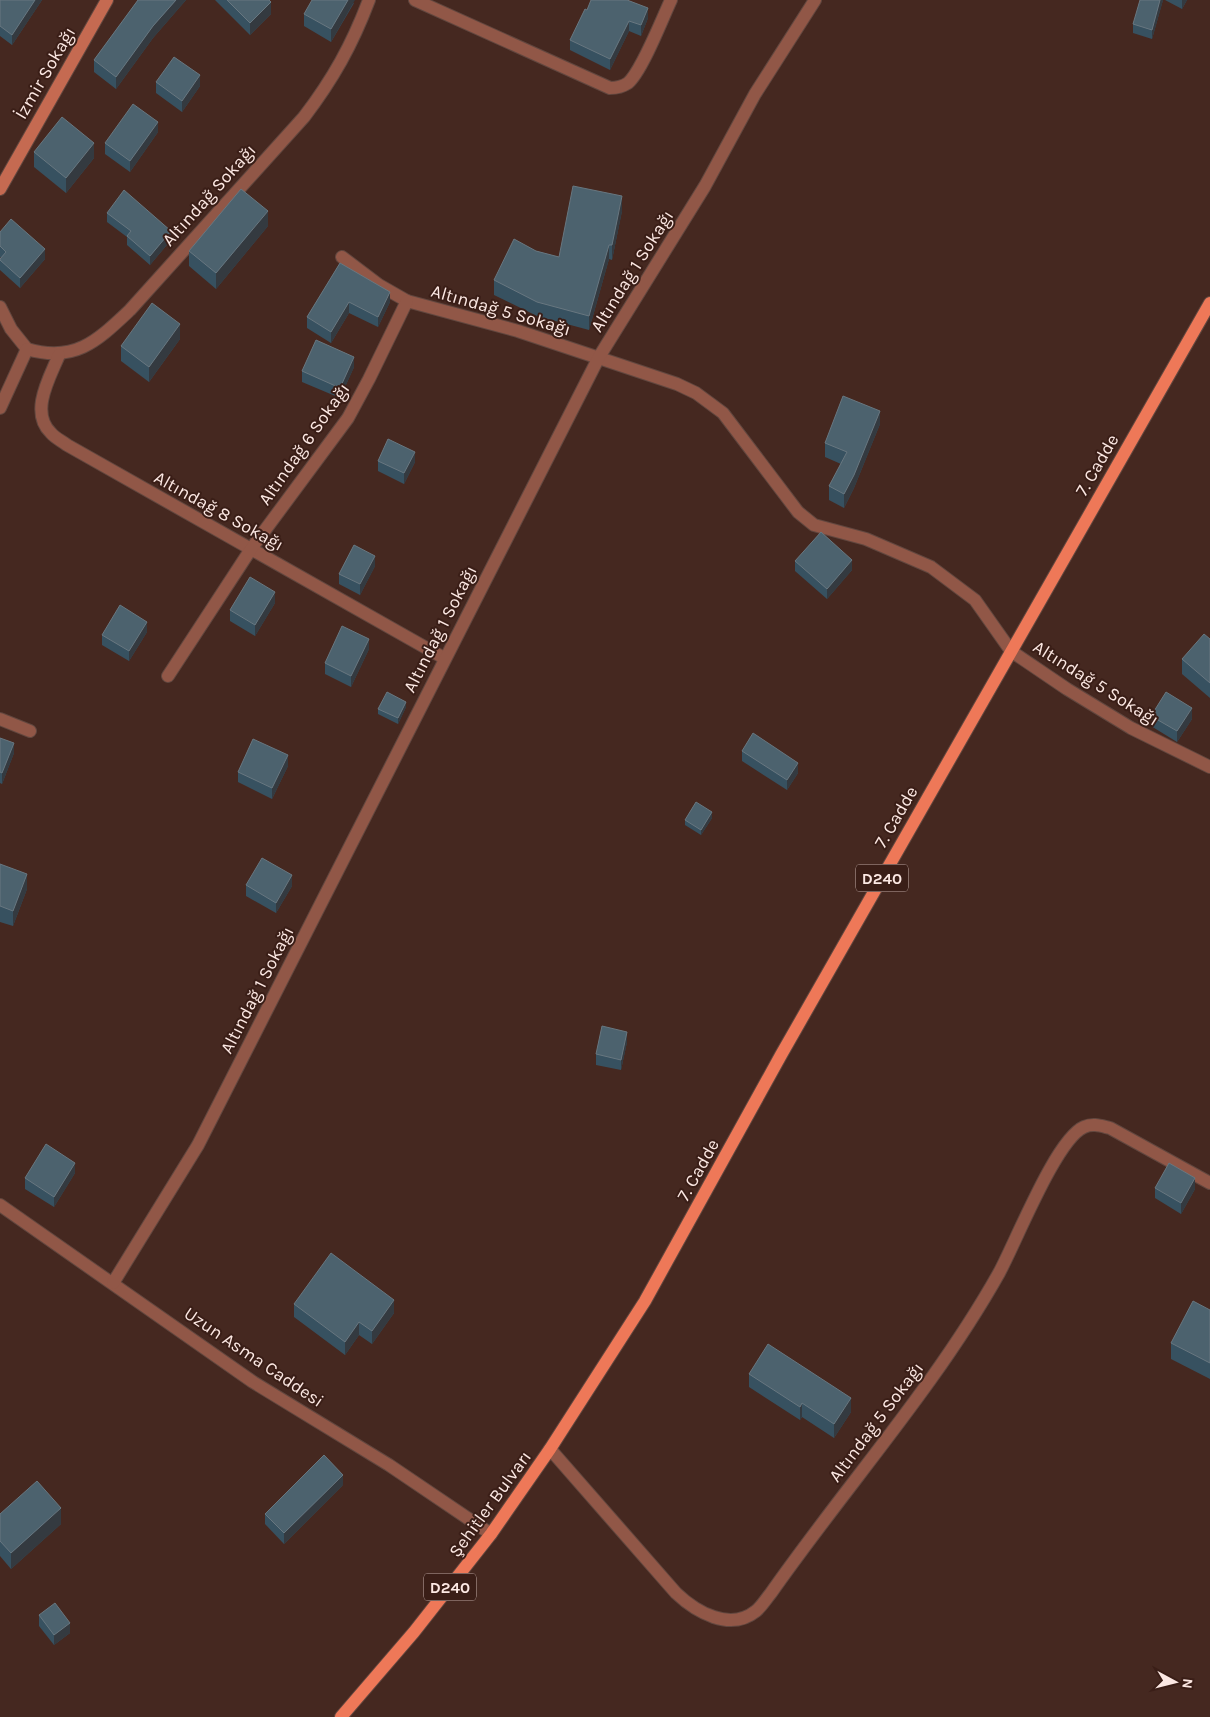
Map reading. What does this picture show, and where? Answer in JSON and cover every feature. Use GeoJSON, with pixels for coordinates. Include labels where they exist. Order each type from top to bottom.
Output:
{"type":"FeatureCollection","features":[{"type":"Feature","properties":{"kind":"main road","name":"7. Cadde"},"geometry":{"type":"LineString","coordinates":[[550,1450],[645,1301],[781,1055],[1210,303]]}},
{"type":"Feature","properties":{"kind":"main road","name":"Şehitler Bulvarı"},"geometry":{"type":"LineString","coordinates":[[341,1717],[414,1632],[492,1534],[550,1450]]}},
{"type":"Feature","properties":{"kind":"street","name":"İzmir Sokağı"},"geometry":{"type":"LineString","coordinates":[[0,189],[106,0]]}},
{"type":"Feature","properties":{"kind":"street","name":"Altındağ Sokağı"},"geometry":{"type":"LineString","coordinates":[[27,349],[59,355],[76,351],[92,342],[130,310],[304,117],[344,60],[369,0]]}},
{"type":"Feature","properties":{"kind":"street"},"geometry":{"type":"LineString","coordinates":[[415,0],[610,88],[620,88],[629,82],[640,64],[671,0]]}},
{"type":"Feature","properties":{"kind":"street","name":"Altındağ 1 Sokağı"},"geometry":{"type":"LineString","coordinates":[[113,1282],[198,1145],[444,658],[599,357],[705,186],[778,56],[815,0]]}},
{"type":"Feature","properties":{"kind":"street","name":"Altındağ 5 Sokağı"},"geometry":{"type":"LineString","coordinates":[[342,257],[379,285],[407,301],[518,331],[599,357],[677,384],[710,402],[734,428],[798,512],[814,524],[866,539],[931,567],[975,600],[1011,651],[1067,690],[1131,728],[1210,767]]}},
{"type":"Feature","properties":{"kind":"street","name":"Altındağ 6 Sokağı"},"geometry":{"type":"LineString","coordinates":[[168,676],[250,549],[348,418],[370,379],[407,301]]}},
{"type":"Feature","properties":{"kind":"street"},"geometry":{"type":"LineString","coordinates":[[0,307],[11,329],[27,349],[0,408]]}},
{"type":"Feature","properties":{"kind":"street","name":"Altındağ 8 Sokağı"},"geometry":{"type":"LineString","coordinates":[[59,355],[44,393],[42,409],[43,421],[50,433],[67,445],[444,658]]}},
{"type":"Feature","properties":{"kind":"street"},"geometry":{"type":"LineString","coordinates":[[0,719],[30,731]]}},
{"type":"Feature","properties":{"kind":"street","name":"Altındağ 5 Sokağı"},"geometry":{"type":"LineString","coordinates":[[550,1450],[676,1594],[692,1608],[710,1616],[742,1620],[756,1611],[771,1593],[946,1358],[1000,1272],[1056,1158],[1069,1137],[1092,1124],[1110,1128],[1210,1183]]}},
{"type":"Feature","properties":{"kind":"street","name":"Uzun Asma Caddesi"},"geometry":{"type":"LineString","coordinates":[[0,1205],[113,1282],[253,1382],[389,1464],[492,1534]]}},
{"type":"Feature","properties":{"kind":"building"},"geometry":{"type":"Polygon","coordinates":[[[0,0],[35,0],[12,35],[0,26],[0,0]]]}},
{"type":"Feature","properties":{"kind":"building"},"geometry":{"type":"Polygon","coordinates":[[[138,0],[176,0],[153,26],[116,77],[94,60],[138,0]]]}},
{"type":"Feature","properties":{"kind":"building"},"geometry":{"type":"Polygon","coordinates":[[[227,0],[269,0],[271,2],[250,23],[227,0]]]}},
{"type":"Feature","properties":{"kind":"building"},"geometry":{"type":"Polygon","coordinates":[[[312,0],[348,0],[331,29],[304,14],[312,0]]]}},
{"type":"Feature","properties":{"kind":"building"},"geometry":{"type":"Polygon","coordinates":[[[591,0],[627,0],[648,8],[641,25],[629,21],[610,59],[570,40],[591,0]]]}},
{"type":"Feature","properties":{"kind":"building"},"geometry":{"type":"Polygon","coordinates":[[[1140,0],[1160,0],[1152,30],[1133,24],[1140,0]]]}},
{"type":"Feature","properties":{"kind":"building"},"geometry":{"type":"Polygon","coordinates":[[[174,57],[200,75],[182,101],[156,82],[174,57]]]}},
{"type":"Feature","properties":{"kind":"building"},"geometry":{"type":"Polygon","coordinates":[[[133,104],[158,122],[130,161],[105,143],[133,104]]]}},
{"type":"Feature","properties":{"kind":"building"},"geometry":{"type":"Polygon","coordinates":[[[62,117],[94,143],[66,178],[34,152],[62,117]]]}},
{"type":"Feature","properties":{"kind":"building"},"geometry":{"type":"Polygon","coordinates":[[[573,186],[622,196],[612,245],[609,245],[589,316],[537,302],[494,280],[514,239],[536,251],[559,257],[573,186]]]}},
{"type":"Feature","properties":{"kind":"building"},"geometry":{"type":"Polygon","coordinates":[[[241,189],[268,211],[216,273],[189,251],[241,189]]]}},
{"type":"Feature","properties":{"kind":"building"},"geometry":{"type":"Polygon","coordinates":[[[124,190],[171,231],[150,256],[127,236],[131,231],[107,213],[124,190]]]}},
{"type":"Feature","properties":{"kind":"building"},"geometry":{"type":"Polygon","coordinates":[[[11,219],[45,249],[20,278],[0,260],[6,252],[0,246],[0,232],[11,219]]]}},
{"type":"Feature","properties":{"kind":"building"},"geometry":{"type":"Polygon","coordinates":[[[340,263],[390,292],[378,317],[349,302],[331,332],[307,317],[340,263]]]}},
{"type":"Feature","properties":{"kind":"building"},"geometry":{"type":"Polygon","coordinates":[[[152,303],[180,324],[149,367],[121,346],[152,303]]]}},
{"type":"Feature","properties":{"kind":"building"},"geometry":{"type":"Polygon","coordinates":[[[316,340],[354,357],[340,388],[302,371],[316,340]]]}},
{"type":"Feature","properties":{"kind":"building"},"geometry":{"type":"Polygon","coordinates":[[[843,396],[880,411],[854,475],[844,494],[829,486],[847,452],[825,443],[843,396]]]}},
{"type":"Feature","properties":{"kind":"building"},"geometry":{"type":"Polygon","coordinates":[[[388,439],[415,452],[404,473],[378,461],[388,439]]]}},
{"type":"Feature","properties":{"kind":"building"},"geometry":{"type":"Polygon","coordinates":[[[821,532],[852,560],[827,589],[795,561],[821,532]]]}},
{"type":"Feature","properties":{"kind":"building"},"geometry":{"type":"Polygon","coordinates":[[[354,545],[375,556],[360,584],[339,574],[354,545]]]}},
{"type":"Feature","properties":{"kind":"building"},"geometry":{"type":"Polygon","coordinates":[[[250,577],[275,592],[255,625],[230,610],[250,577]]]}},
{"type":"Feature","properties":{"kind":"building"},"geometry":{"type":"Polygon","coordinates":[[[120,605],[147,622],[129,651],[102,635],[120,605]]]}},
{"type":"Feature","properties":{"kind":"building"},"geometry":{"type":"Polygon","coordinates":[[[342,626],[369,639],[351,676],[325,663],[342,626]]]}},
{"type":"Feature","properties":{"kind":"building"},"geometry":{"type":"Polygon","coordinates":[[[1204,634],[1210,639],[1210,683],[1182,659],[1204,634]]]}},
{"type":"Feature","properties":{"kind":"building"},"geometry":{"type":"Polygon","coordinates":[[[387,692],[406,702],[398,718],[378,709],[387,692]]]}},
{"type":"Feature","properties":{"kind":"building"},"geometry":{"type":"Polygon","coordinates":[[[1166,692],[1192,708],[1177,731],[1151,716],[1166,692]]]}},
{"type":"Feature","properties":{"kind":"building"},"geometry":{"type":"Polygon","coordinates":[[[753,733],[798,763],[787,780],[742,751],[753,733]]]}},
{"type":"Feature","properties":{"kind":"building"},"geometry":{"type":"Polygon","coordinates":[[[0,738],[14,743],[2,773],[0,772],[0,738]]]}},
{"type":"Feature","properties":{"kind":"building"},"geometry":{"type":"Polygon","coordinates":[[[253,739],[288,755],[272,788],[238,772],[253,739]]]}},
{"type":"Feature","properties":{"kind":"building"},"geometry":{"type":"Polygon","coordinates":[[[696,802],[712,812],[701,830],[685,820],[696,802]]]}},
{"type":"Feature","properties":{"kind":"building"},"geometry":{"type":"Polygon","coordinates":[[[262,858],[292,875],[276,903],[246,885],[262,858]]]}},
{"type":"Feature","properties":{"kind":"building"},"geometry":{"type":"Polygon","coordinates":[[[0,864],[27,874],[13,911],[0,906],[0,864]]]}},
{"type":"Feature","properties":{"kind":"building"},"geometry":{"type":"Polygon","coordinates":[[[602,1026],[627,1032],[621,1060],[596,1054],[602,1026]]]}},
{"type":"Feature","properties":{"kind":"building"},"geometry":{"type":"Polygon","coordinates":[[[46,1144],[75,1163],[54,1197],[25,1178],[46,1144]]]}},
{"type":"Feature","properties":{"kind":"building"},"geometry":{"type":"Polygon","coordinates":[[[1169,1163],[1195,1178],[1181,1203],[1155,1188],[1169,1163]]]}},
{"type":"Feature","properties":{"kind":"building"},"geometry":{"type":"Polygon","coordinates":[[[331,1253],[394,1300],[372,1331],[359,1322],[345,1342],[294,1304],[331,1253]]]}},
{"type":"Feature","properties":{"kind":"building"},"geometry":{"type":"Polygon","coordinates":[[[1193,1301],[1210,1310],[1210,1363],[1171,1343],[1193,1301]]]}},
{"type":"Feature","properties":{"kind":"building"},"geometry":{"type":"Polygon","coordinates":[[[768,1344],[851,1398],[834,1424],[802,1403],[800,1407],[749,1374],[768,1344]]]}},
{"type":"Feature","properties":{"kind":"building"},"geometry":{"type":"Polygon","coordinates":[[[324,1455],[343,1475],[284,1533],[265,1514],[324,1455]]]}},
{"type":"Feature","properties":{"kind":"building"},"geometry":{"type":"Polygon","coordinates":[[[37,1481],[61,1508],[11,1553],[0,1541],[0,1514],[37,1481]]]}},
{"type":"Feature","properties":{"kind":"building"},"geometry":{"type":"Polygon","coordinates":[[[55,1603],[70,1623],[54,1635],[39,1615],[55,1603]]]}}]}
